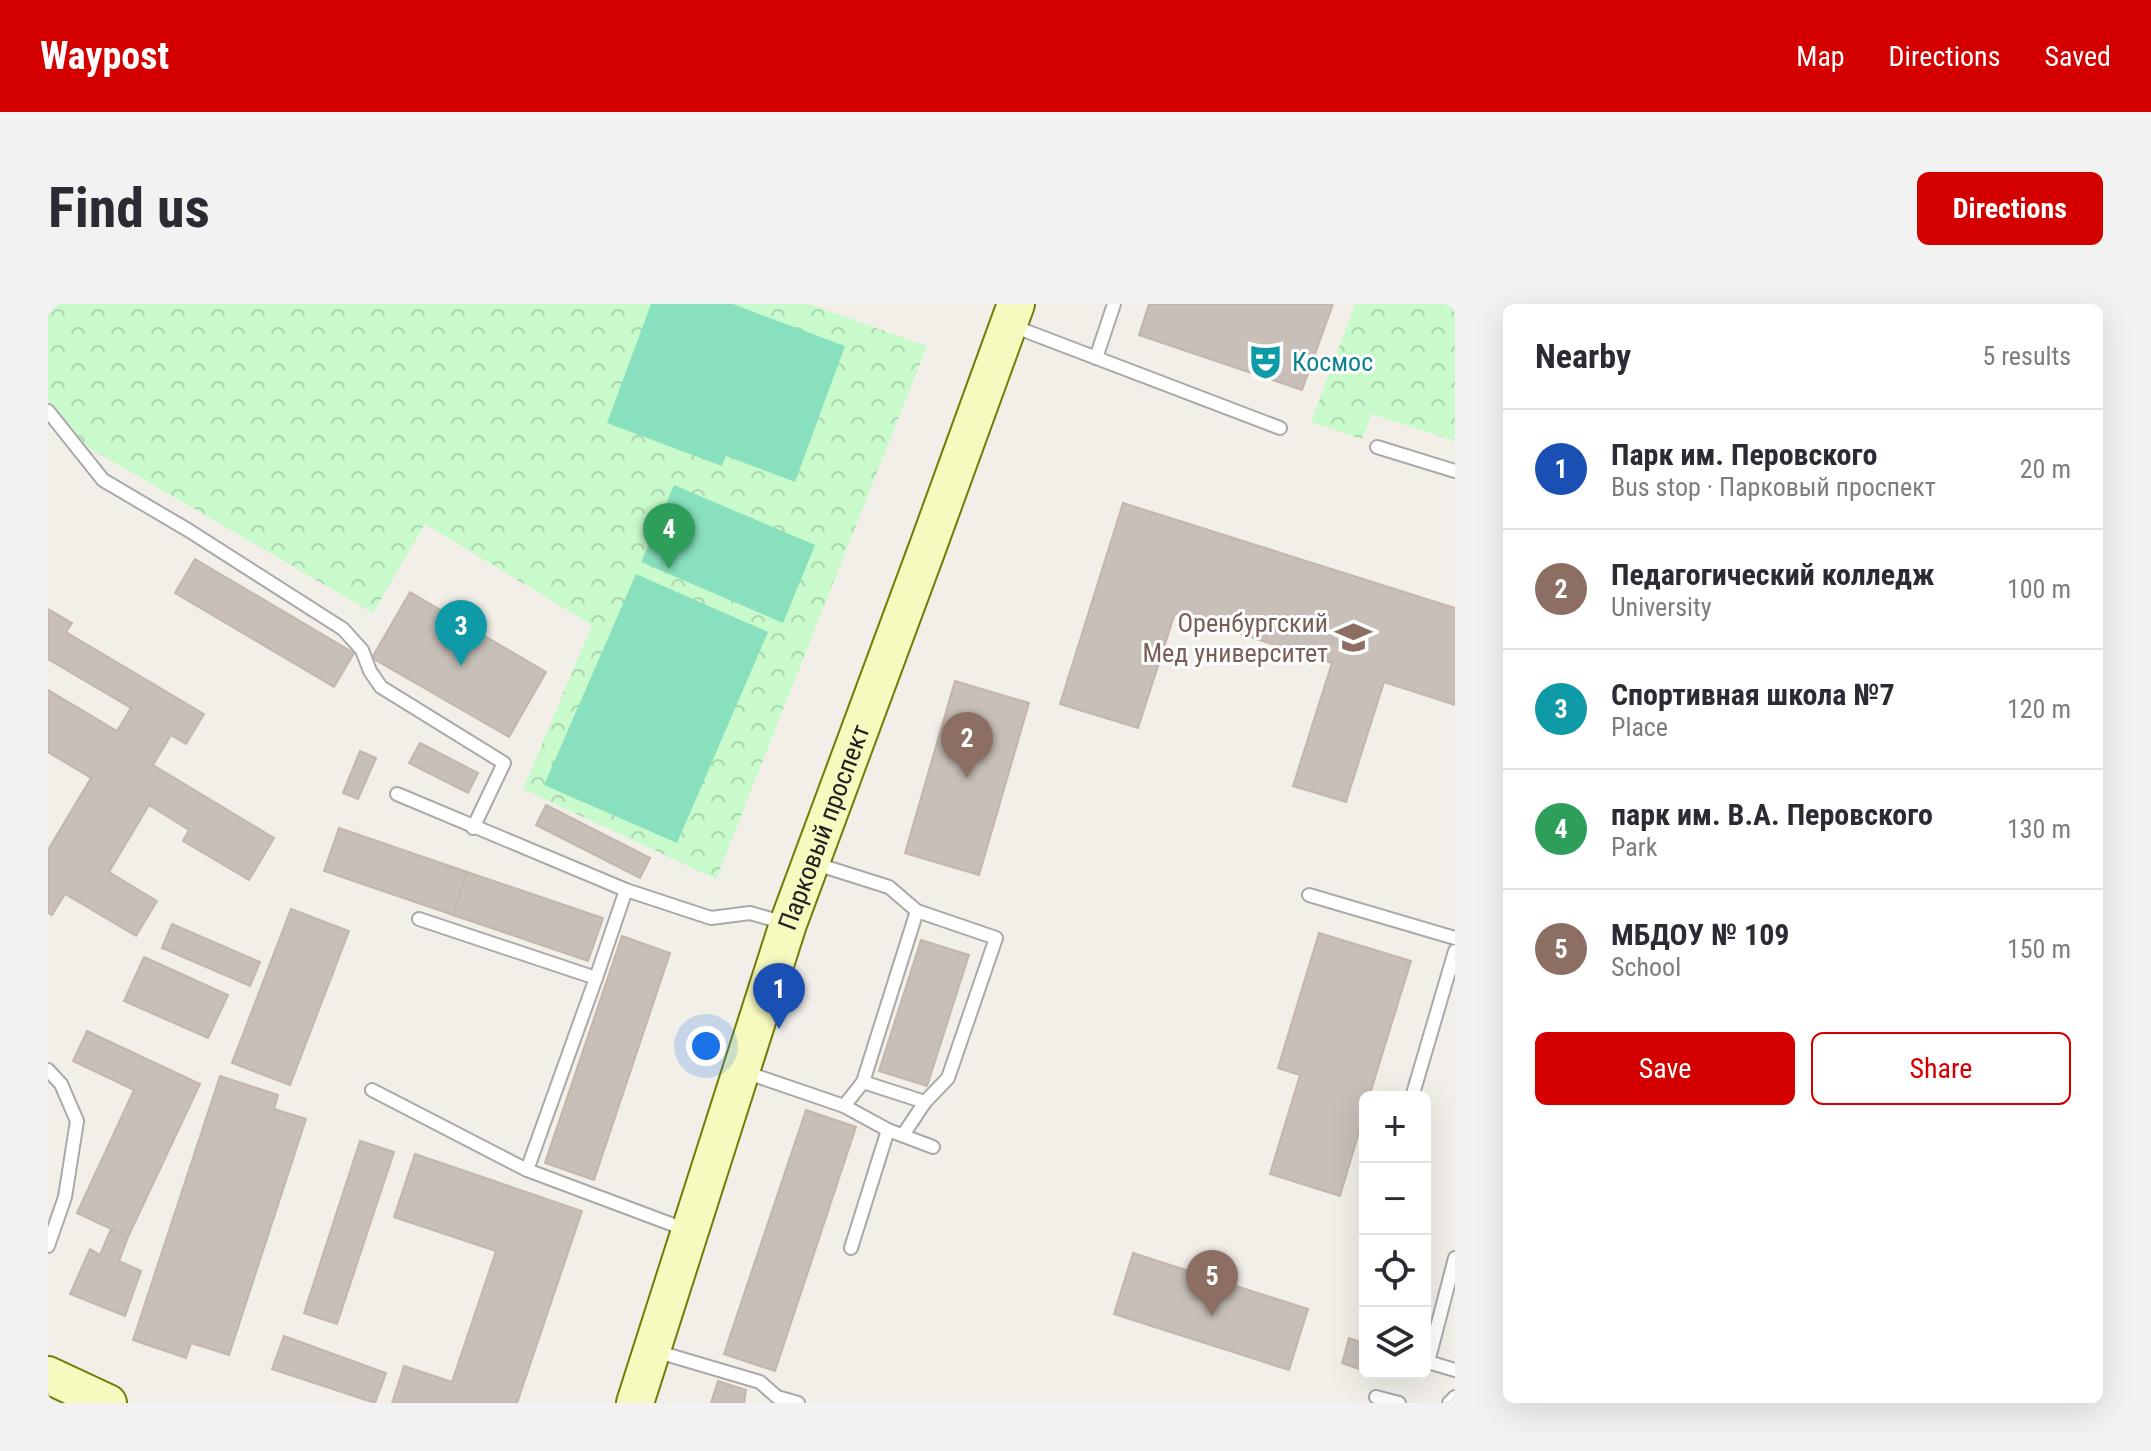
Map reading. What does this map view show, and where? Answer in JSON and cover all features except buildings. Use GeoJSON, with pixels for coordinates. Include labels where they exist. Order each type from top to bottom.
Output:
{"type":"FeatureCollection","features":[{"type":"Feature","properties":{"kind":"main road","name":"Парковый проспект"},"geometry":{"type":"LineString","coordinates":[[635,1403],[788,924],[1012,314]]}},
{"type":"Feature","properties":{"kind":"main road"},"geometry":{"type":"LineString","coordinates":[[48,1375],[108,1403]]}},
{"type":"Feature","properties":{"kind":"lane"},"geometry":{"type":"LineString","coordinates":[[1096,358],[1114,304]]}},
{"type":"Feature","properties":{"kind":"lane"},"geometry":{"type":"LineString","coordinates":[[1012,314],[1096,358],[1280,428]]}},
{"type":"Feature","properties":{"kind":"lane"},"geometry":{"type":"LineString","coordinates":[[48,411],[103,480],[343,629],[362,650],[370,671],[381,687],[504,763],[473,828]]}},
{"type":"Feature","properties":{"kind":"lane"},"geometry":{"type":"LineString","coordinates":[[1377,447],[1455,471]]}},
{"type":"Feature","properties":{"kind":"lane"},"geometry":{"type":"LineString","coordinates":[[397,794],[626,890],[711,918],[750,913],[788,924]]}},
{"type":"Feature","properties":{"kind":"lane"},"geometry":{"type":"LineString","coordinates":[[811,862],[889,887],[917,911],[996,938],[948,1078],[925,1102],[903,1135]]}},
{"type":"Feature","properties":{"kind":"lane"},"geometry":{"type":"LineString","coordinates":[[527,1170],[626,890]]}},
{"type":"Feature","properties":{"kind":"lane"},"geometry":{"type":"LineString","coordinates":[[1309,895],[1455,938]]}},
{"type":"Feature","properties":{"kind":"lane"},"geometry":{"type":"LineString","coordinates":[[844,1106],[863,1082],[917,911]]}},
{"type":"Feature","properties":{"kind":"lane"},"geometry":{"type":"LineString","coordinates":[[419,919],[596,978]]}},
{"type":"Feature","properties":{"kind":"lane"},"geometry":{"type":"LineString","coordinates":[[1414,1091],[1455,951]]}},
{"type":"Feature","properties":{"kind":"lane"},"geometry":{"type":"LineString","coordinates":[[48,1070],[61,1084],[77,1121],[65,1197],[48,1246]]}},
{"type":"Feature","properties":{"kind":"lane"},"geometry":{"type":"LineString","coordinates":[[742,1071],[844,1106],[888,1130],[933,1147]]}},
{"type":"Feature","properties":{"kind":"lane"},"geometry":{"type":"LineString","coordinates":[[863,1082],[925,1102]]}},
{"type":"Feature","properties":{"kind":"lane"},"geometry":{"type":"LineString","coordinates":[[372,1090],[527,1170],[690,1231]]}},
{"type":"Feature","properties":{"kind":"lane"},"geometry":{"type":"LineString","coordinates":[[851,1248],[888,1130]]}},
{"type":"Feature","properties":{"kind":"lane"},"geometry":{"type":"LineString","coordinates":[[1455,1258],[1428,1362],[1455,1370]]}},
{"type":"Feature","properties":{"kind":"lane"},"geometry":{"type":"LineString","coordinates":[[652,1350],[760,1382],[777,1397],[798,1403]]}},
{"type":"Feature","properties":{"kind":"lane"},"geometry":{"type":"LineString","coordinates":[[1376,1397],[1399,1403]]}},
{"type":"Feature","properties":{"kind":"lane"},"geometry":{"type":"LineString","coordinates":[[1449,1403],[1455,1397]]}},
{"type":"Feature","properties":{"kind":"green space"},"geometry":{"type":"Polygon","coordinates":[[[59,304],[809,304],[927,346],[716,879],[523,789],[592,625],[425,524],[373,613],[88,447],[48,400],[48,315],[59,304]]]}},
{"type":"Feature","properties":{"kind":"green space"},"geometry":{"type":"Polygon","coordinates":[[[651,304],[733,304],[845,346],[795,482],[726,456],[722,466],[607,423],[651,304]]]}},
{"type":"Feature","properties":{"kind":"green space"},"geometry":{"type":"Polygon","coordinates":[[[1355,304],[1455,304],[1455,441],[1372,414],[1362,439],[1311,422],[1355,304]]]}},
{"type":"Feature","properties":{"kind":"green space"},"geometry":{"type":"Polygon","coordinates":[[[674,485],[815,545],[783,623],[641,562],[674,485]]]}},
{"type":"Feature","properties":{"kind":"green space"},"geometry":{"type":"Polygon","coordinates":[[[636,574],[768,632],[677,843],[544,785],[636,574]]]}},
{"type":"Feature","properties":{"kind":"place","name":"Космос"},"geometry":{"type":"Point","coordinates":[1266,362]}},
{"type":"Feature","properties":{"kind":"place","name":"парк им. В.А. Перовского"},"geometry":{"type":"Point","coordinates":[669,569]}},
{"type":"Feature","properties":{"kind":"place","name":"Оренбургский Мед университет"},"geometry":{"type":"Point","coordinates":[1354,638]}},
{"type":"Feature","properties":{"kind":"place","name":"Спортивная школа №7"},"geometry":{"type":"Point","coordinates":[461,666]}},
{"type":"Feature","properties":{"kind":"place","name":"Педагогический колледж"},"geometry":{"type":"Point","coordinates":[967,778]}},
{"type":"Feature","properties":{"kind":"place","name":"Парк им. Перовского"},"geometry":{"type":"Point","coordinates":[779,1029]}},
{"type":"Feature","properties":{"kind":"place","name":"МБДОУ № 109"},"geometry":{"type":"Point","coordinates":[1212,1316]}}]}
